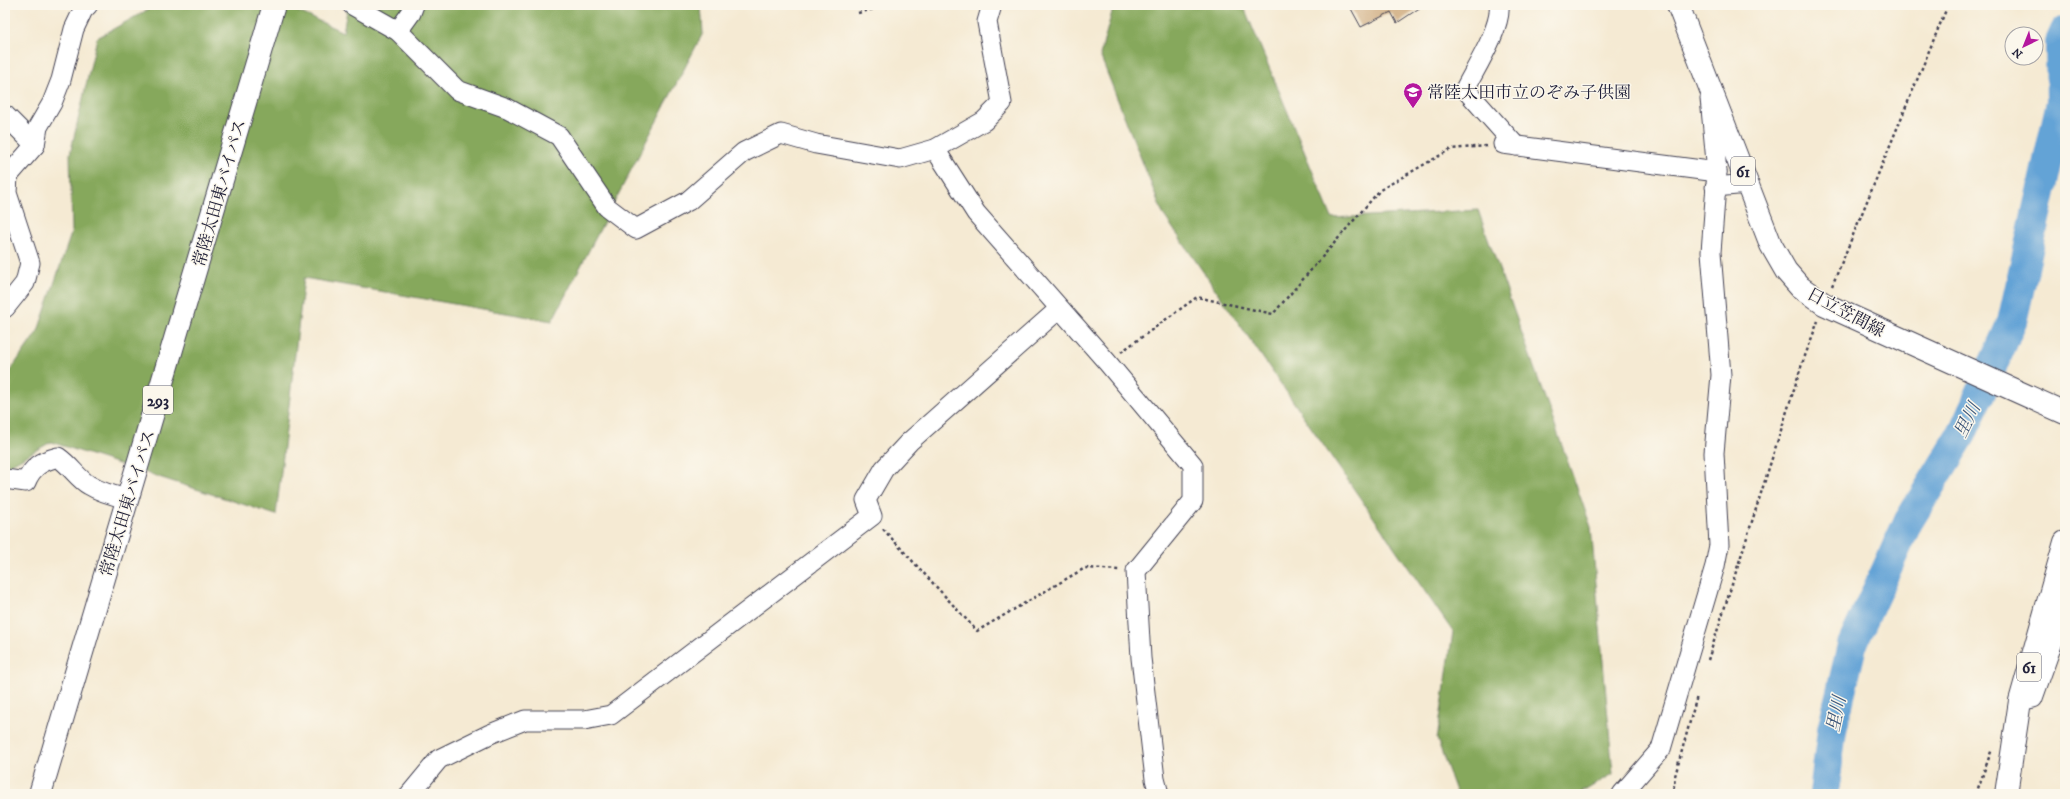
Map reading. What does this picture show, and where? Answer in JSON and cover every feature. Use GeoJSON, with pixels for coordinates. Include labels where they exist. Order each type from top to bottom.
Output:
{"type":"FeatureCollection","features":[{"type":"Feature","properties":{"kind":"main road","name":"常陸太田東バイパス"},"geometry":{"type":"LineString","coordinates":[[40,794],[274,5]]}},
{"type":"Feature","properties":{"kind":"main road","name":"日立笠間線"},"geometry":{"type":"LineString","coordinates":[[1678,5],[1708,79],[1771,245],[1786,271],[1800,287],[1832,308],[2065,413]]}},
{"type":"Feature","properties":{"kind":"main road","name":"61"},"geometry":{"type":"LineString","coordinates":[[2006,794],[2020,701],[2065,542]]}},
{"type":"Feature","properties":{"kind":"street"},"geometry":{"type":"LineString","coordinates":[[5,308],[25,282],[30,263],[7,193],[8,176],[35,145],[38,127],[52,103],[61,80],[74,29],[83,10],[88,5]]}},
{"type":"Feature","properties":{"kind":"street"},"geometry":{"type":"LineString","coordinates":[[352,5],[398,31],[457,90],[507,108],[559,136],[607,207],[636,229],[688,201],[744,152],[781,134],[816,144],[900,159],[935,149],[984,121],[1002,103],[987,22],[992,5]]}},
{"type":"Feature","properties":{"kind":"street"},"geometry":{"type":"LineString","coordinates":[[398,31],[411,13],[414,5]]}},
{"type":"Feature","properties":{"kind":"street"},"geometry":{"type":"LineString","coordinates":[[1498,5],[1500,10],[1491,39],[1465,89],[1510,145],[1716,180],[1748,184]]}},
{"type":"Feature","properties":{"kind":"street"},"geometry":{"type":"LineString","coordinates":[[1622,794],[1661,749],[1718,552],[1714,453],[1721,375],[1711,252],[1716,180],[1708,79]]}},
{"type":"Feature","properties":{"kind":"street"},"geometry":{"type":"LineString","coordinates":[[5,115],[35,145]]}},
{"type":"Feature","properties":{"kind":"street"},"geometry":{"type":"LineString","coordinates":[[935,149],[976,213],[1107,362],[1193,465],[1193,501],[1136,571],[1141,658],[1154,779],[1159,794]]}},
{"type":"Feature","properties":{"kind":"street"},"geometry":{"type":"LineString","coordinates":[[410,794],[439,759],[490,734],[525,720],[584,720],[611,715],[872,516],[866,500],[884,470],[909,442],[1059,309]]}},
{"type":"Feature","properties":{"kind":"street"},"geometry":{"type":"LineString","coordinates":[[5,479],[26,482],[29,474],[44,460],[58,457],[69,464],[88,485],[109,494],[128,499]]}},
{"type":"Feature","properties":{"kind":"street"},"geometry":{"type":"LineString","coordinates":[[2020,701],[2033,698],[2065,608]]}},
{"type":"Feature","properties":{"kind":"path"},"geometry":{"type":"LineString","coordinates":[[858,13],[889,5]]}},
{"type":"Feature","properties":{"kind":"path"},"geometry":{"type":"LineString","coordinates":[[1706,664],[1802,364],[1832,308],[1948,5]]}},
{"type":"Feature","properties":{"kind":"path"},"geometry":{"type":"LineString","coordinates":[[1107,362],[1197,297],[1273,314],[1380,190],[1451,149],[1510,145]]}},
{"type":"Feature","properties":{"kind":"path"},"geometry":{"type":"LineString","coordinates":[[872,516],[977,631],[1085,568],[1136,571]]}},
{"type":"Feature","properties":{"kind":"path"},"geometry":{"type":"LineString","coordinates":[[1673,794],[1675,776],[1698,693]]}},
{"type":"Feature","properties":{"kind":"green space"},"geometry":{"type":"Polygon","coordinates":[[[156,5],[284,5],[343,32],[348,5],[701,5],[703,33],[552,321],[304,278],[276,515],[51,442],[8,466],[5,456],[5,378],[38,331],[72,231],[70,154],[97,38],[156,5]]]}},
{"type":"Feature","properties":{"kind":"green space"},"geometry":{"type":"Polygon","coordinates":[[[1114,5],[1243,5],[1332,218],[1478,210],[1591,527],[1613,774],[1579,794],[1457,794],[1437,739],[1453,632],[1163,214],[1100,55],[1114,5]]]}},
{"type":"Feature","properties":{"kind":"building"},"geometry":{"type":"Polygon","coordinates":[[[1349,5],[1424,5],[1397,23],[1391,12],[1361,27],[1349,5]]]}},
{"type":"Feature","properties":{"kind":"waterway","name":"里川"},"geometry":{"type":"LineString","coordinates":[[1824,794],[1832,730],[1852,645],[1908,522],[1962,434],[2012,322],[2061,102],[2060,42],[2065,31]]}},
{"type":"Feature","properties":{"kind":"place","name":"常陸太田市立のぞみ子供園"},"geometry":{"type":"Point","coordinates":[1413,109]}}]}
